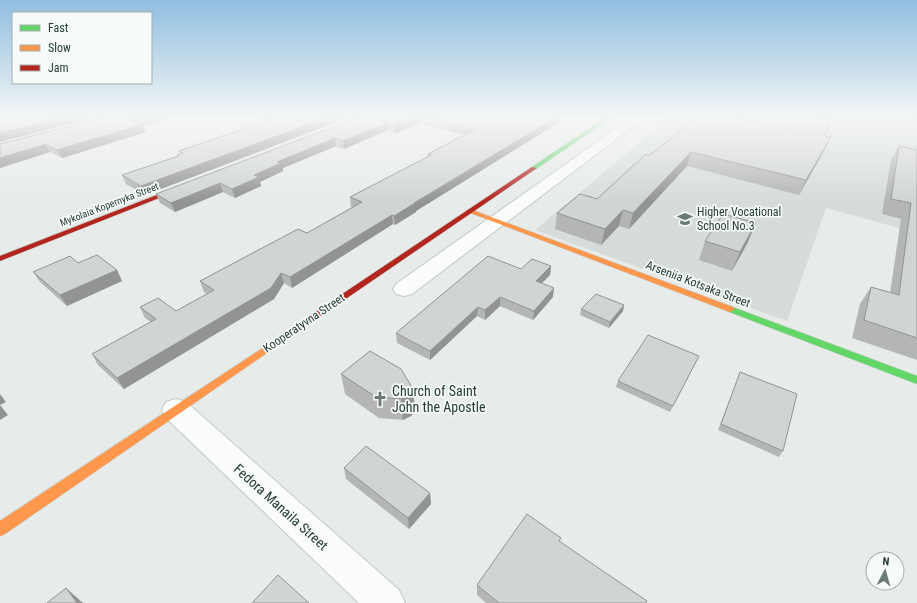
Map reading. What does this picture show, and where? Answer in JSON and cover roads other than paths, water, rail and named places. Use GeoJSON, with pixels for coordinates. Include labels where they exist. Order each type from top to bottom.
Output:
{"type":"FeatureCollection","features":[{"type":"Feature","properties":{"kind":"street","name":"Kooperatyvna Street"},"geometry":{"type":"LineString","coordinates":[[0,529],[566,146]]}},
{"type":"Feature","properties":{"kind":"street"},"geometry":{"type":"LineString","coordinates":[[404,289],[599,146]]}},
{"type":"Feature","properties":{"kind":"street","name":"Mykolaia Kopernyka Street"},"geometry":{"type":"LineString","coordinates":[[0,258],[191,184]]}},
{"type":"Feature","properties":{"kind":"street","name":"Arseniia Kotsaka Street"},"geometry":{"type":"LineString","coordinates":[[470,211],[917,380]]}},
{"type":"Feature","properties":{"kind":"street","name":"Fedora Manaila Street"},"geometry":{"type":"LineString","coordinates":[[176,410],[386,603]]}},
{"type":"Feature","properties":{"kind":"place","name":"Higher Vocational School No.3"},"geometry":{"type":"Point","coordinates":[685,219]}},
{"type":"Feature","properties":{"kind":"place","name":"Church of Saint John the Apostle"},"geometry":{"type":"Point","coordinates":[380,399]}}]}
